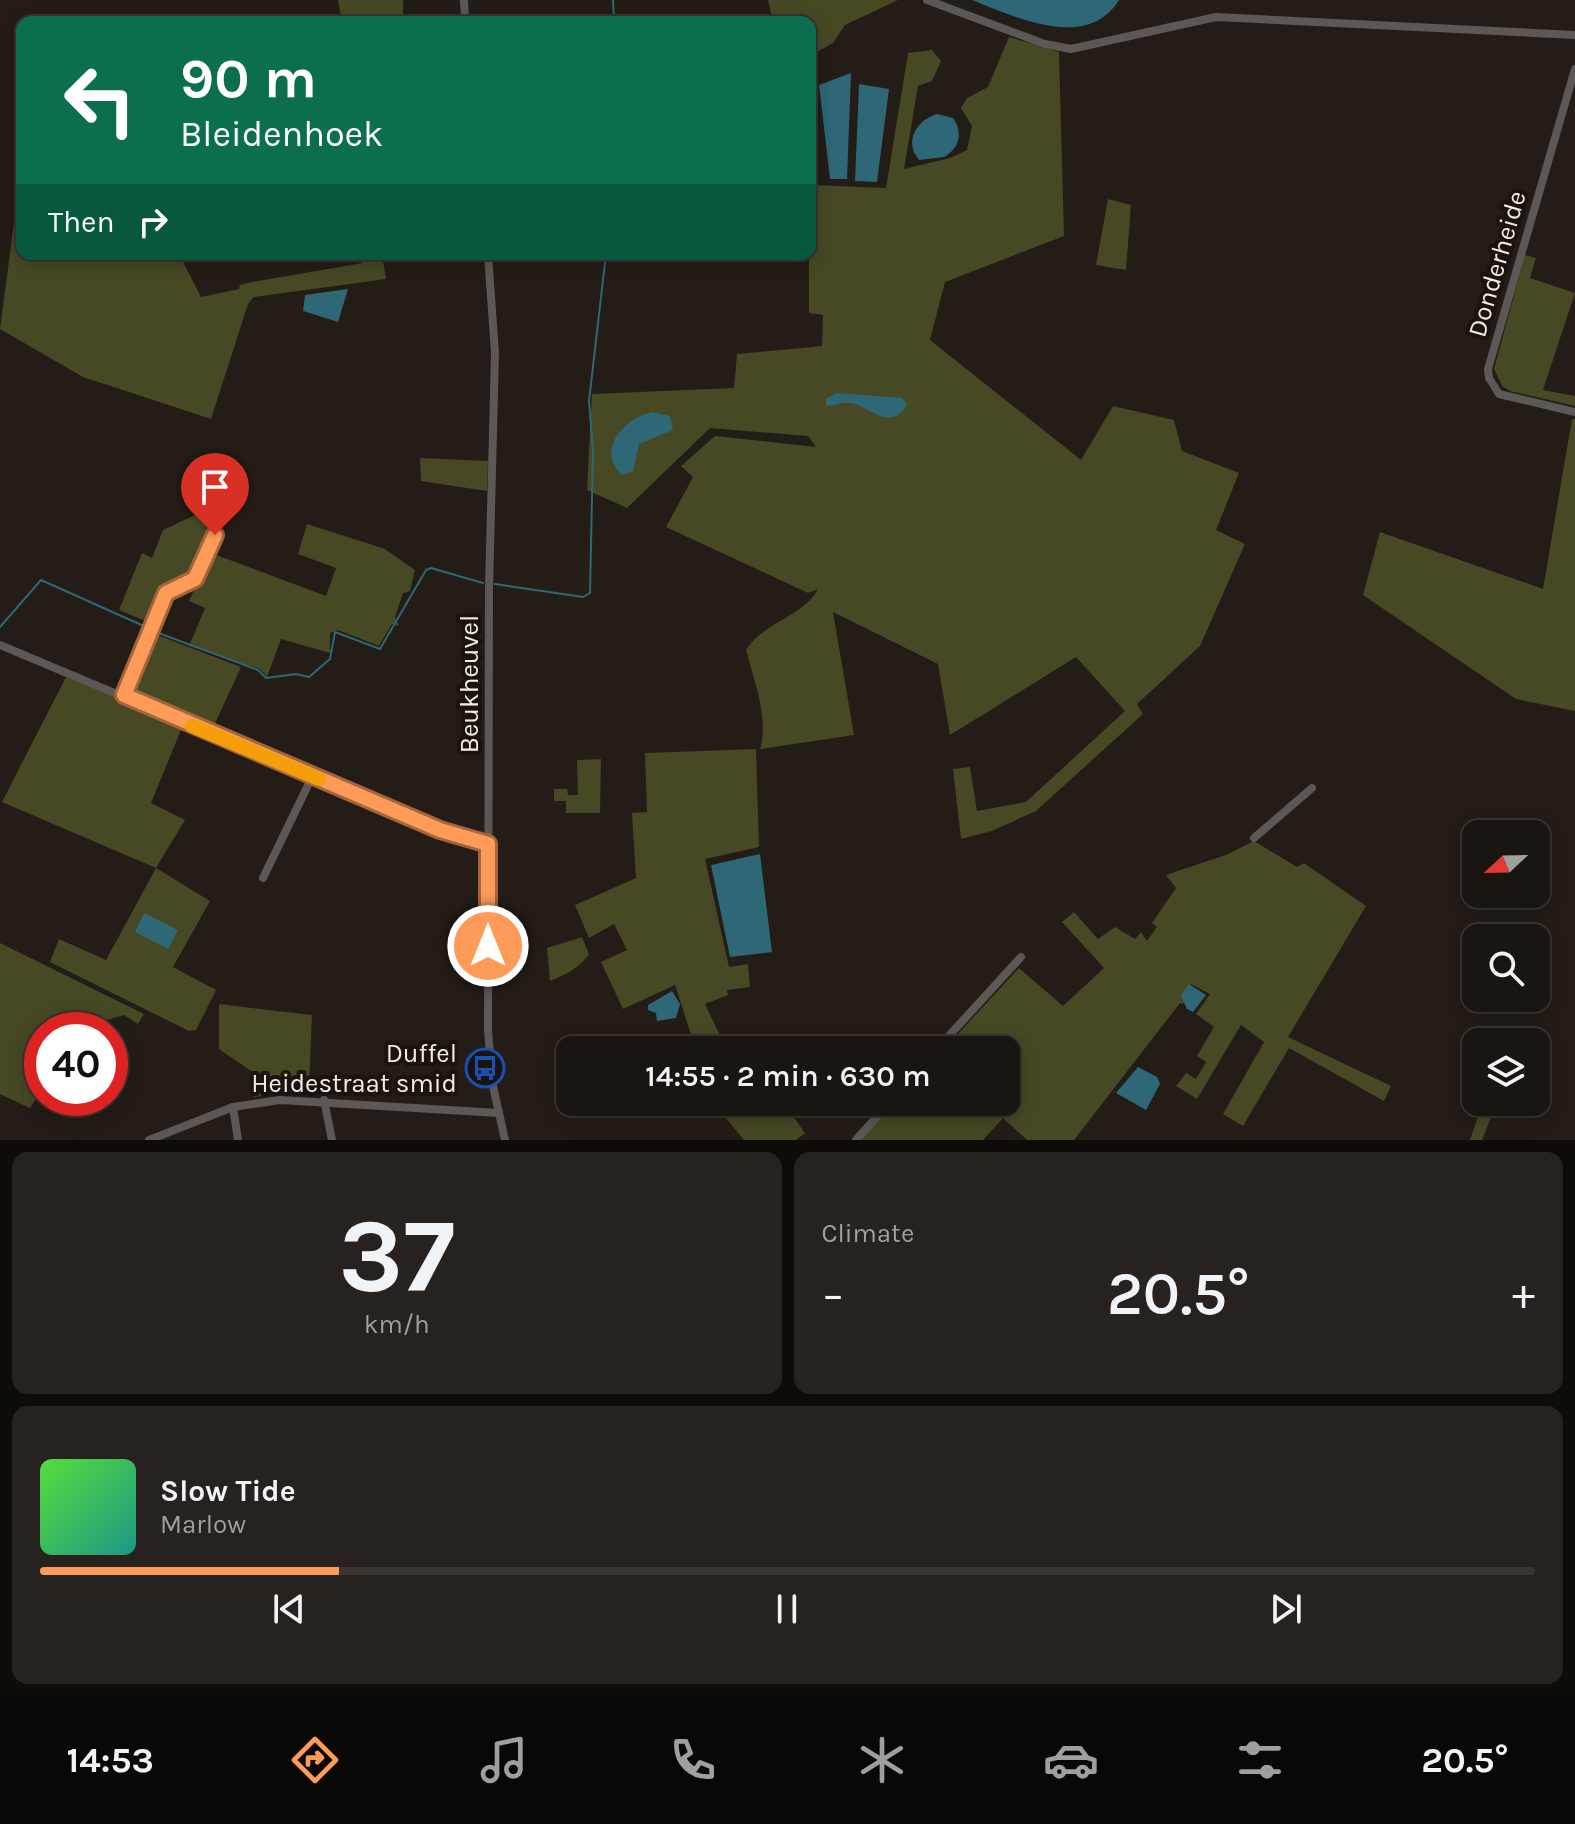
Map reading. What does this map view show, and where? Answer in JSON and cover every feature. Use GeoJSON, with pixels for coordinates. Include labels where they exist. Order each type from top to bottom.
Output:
{"type":"FeatureCollection","features":[{"type":"Feature","properties":{"kind":"street"},"geometry":{"type":"LineString","coordinates":[[927,0],[1045,44],[1071,49],[1216,17],[1575,35]]}},
{"type":"Feature","properties":{"kind":"street","name":"Donderheide"},"geometry":{"type":"LineString","coordinates":[[1575,69],[1488,369],[1489,378],[1499,394],[1575,412]]}},
{"type":"Feature","properties":{"kind":"street","name":"Beukheuvel"},"geometry":{"type":"LineString","coordinates":[[488,260],[495,353],[489,589],[488,1039],[505,1140]]}},
{"type":"Feature","properties":{"kind":"street"},"geometry":{"type":"LineString","coordinates":[[124,695],[166,593],[195,579],[215,535]]}},
{"type":"Feature","properties":{"kind":"street"},"geometry":{"type":"LineString","coordinates":[[0,645],[440,830],[488,844]]}},
{"type":"Feature","properties":{"kind":"street"},"geometry":{"type":"LineString","coordinates":[[263,878],[312,777]]}},
{"type":"Feature","properties":{"kind":"street"},"geometry":{"type":"LineString","coordinates":[[1254,838],[1312,788]]}},
{"type":"Feature","properties":{"kind":"street"},"geometry":{"type":"LineString","coordinates":[[949,1036],[1021,957]]}},
{"type":"Feature","properties":{"kind":"street"},"geometry":{"type":"LineString","coordinates":[[149,1140],[233,1107],[280,1100],[324,1100],[499,1113]]}},
{"type":"Feature","properties":{"kind":"street"},"geometry":{"type":"LineString","coordinates":[[324,1100],[332,1140]]}},
{"type":"Feature","properties":{"kind":"street"},"geometry":{"type":"LineString","coordinates":[[233,1107],[238,1140]]}},
{"type":"Feature","properties":{"kind":"street"},"geometry":{"type":"LineString","coordinates":[[856,1140],[877,1116]]}},
{"type":"Feature","properties":{"kind":"green space"},"geometry":{"type":"Polygon","coordinates":[[[338,0],[403,0],[403,15],[341,16],[338,0]]]}},
{"type":"Feature","properties":{"kind":"green space"},"geometry":{"type":"Polygon","coordinates":[[[768,0],[898,0],[845,25],[833,43],[816,53],[816,16],[772,16],[768,0]]]}},
{"type":"Feature","properties":{"kind":"green space"},"geometry":{"type":"Polygon","coordinates":[[[1009,37],[1059,52],[1064,236],[945,282],[930,340],[1081,460],[1113,406],[1174,420],[1182,451],[1239,473],[1216,530],[1245,544],[1200,646],[1137,704],[1143,714],[1036,811],[992,831],[961,839],[953,769],[970,767],[977,811],[1026,802],[1125,711],[1076,657],[950,735],[938,664],[833,612],[854,735],[760,749],[762,712],[746,650],[762,633],[802,607],[818,589],[808,593],[666,527],[693,477],[681,466],[715,436],[816,447],[808,436],[710,428],[627,508],[587,490],[592,394],[734,388],[737,354],[822,346],[823,315],[809,313],[809,260],[816,260],[817,250],[816,185],[886,188],[908,53],[932,50],[941,61],[932,81],[918,86],[904,169],[950,158],[967,150],[972,126],[961,108],[967,98],[988,87],[1009,37]]]}},
{"type":"Feature","properties":{"kind":"green space"},"geometry":{"type":"Polygon","coordinates":[[[1108,199],[1131,205],[1126,270],[1096,265],[1108,199]]]}},
{"type":"Feature","properties":{"kind":"green space"},"geometry":{"type":"Polygon","coordinates":[[[14,223],[16,260],[182,260],[201,297],[239,289],[240,285],[252,282],[362,263],[362,260],[383,260],[386,279],[254,297],[248,304],[211,419],[83,377],[0,329],[14,223]]]}},
{"type":"Feature","properties":{"kind":"green space"},"geometry":{"type":"Polygon","coordinates":[[[1525,255],[1536,258],[1530,278],[1575,293],[1543,390],[1575,396],[1575,406],[1510,391],[1502,386],[1494,369],[1525,255]]]}},
{"type":"Feature","properties":{"kind":"green space"},"geometry":{"type":"Polygon","coordinates":[[[1572,419],[1575,419],[1575,711],[1516,699],[1363,595],[1380,532],[1543,589],[1572,419]]]}},
{"type":"Feature","properties":{"kind":"green space"},"geometry":{"type":"Polygon","coordinates":[[[420,458],[488,461],[487,491],[421,481],[420,458]]]}},
{"type":"Feature","properties":{"kind":"green space"},"geometry":{"type":"Polygon","coordinates":[[[195,515],[209,523],[210,535],[191,577],[162,592],[148,622],[119,610],[142,553],[152,558],[163,530],[195,515]]]}},
{"type":"Feature","properties":{"kind":"green space"},"geometry":{"type":"Polygon","coordinates":[[[307,524],[385,549],[415,570],[410,591],[403,593],[395,617],[399,626],[392,624],[379,646],[338,630],[330,633],[330,653],[281,639],[267,677],[260,669],[189,646],[205,608],[189,601],[211,553],[326,596],[336,568],[298,554],[307,524]]]}},
{"type":"Feature","properties":{"kind":"green space"},"geometry":{"type":"Polygon","coordinates":[[[152,633],[241,667],[211,732],[131,695],[129,689],[152,633]]]}},
{"type":"Feature","properties":{"kind":"green space"},"geometry":{"type":"Polygon","coordinates":[[[66,677],[183,725],[151,803],[185,820],[156,868],[2,802],[66,677]]]}},
{"type":"Feature","properties":{"kind":"green space"},"geometry":{"type":"Polygon","coordinates":[[[756,749],[759,847],[705,859],[729,967],[748,964],[750,987],[727,990],[728,995],[705,1004],[720,1036],[691,1036],[675,985],[623,1009],[601,962],[627,950],[614,924],[589,938],[575,905],[636,878],[632,813],[647,812],[645,753],[756,749]]]}},
{"type":"Feature","properties":{"kind":"green space"},"geometry":{"type":"Polygon","coordinates":[[[601,759],[600,813],[566,813],[566,801],[554,801],[554,789],[567,789],[568,795],[578,795],[577,760],[601,759]]]}},
{"type":"Feature","properties":{"kind":"green space"},"geometry":{"type":"Polygon","coordinates":[[[1254,841],[1297,867],[1304,863],[1366,906],[1288,1037],[1391,1086],[1384,1101],[1289,1048],[1243,1126],[1223,1114],[1264,1042],[1241,1025],[1197,1099],[1176,1086],[1186,1073],[1196,1079],[1206,1062],[1197,1056],[1214,1027],[1196,1014],[1210,994],[1191,984],[1183,1004],[1180,1003],[1074,1140],[1027,1140],[1003,1118],[983,1140],[858,1140],[881,1116],[1020,1116],[1020,1036],[956,1036],[1019,968],[1063,1006],[1104,968],[1062,922],[1074,912],[1098,939],[1115,927],[1135,939],[1141,932],[1147,941],[1157,927],[1152,923],[1176,888],[1166,875],[1226,855],[1254,841]]]}},
{"type":"Feature","properties":{"kind":"green space"},"geometry":{"type":"Polygon","coordinates":[[[156,868],[210,901],[173,967],[216,990],[196,1030],[189,1031],[50,962],[59,939],[106,960],[156,868]]]}},
{"type":"Feature","properties":{"kind":"green space"},"geometry":{"type":"Polygon","coordinates":[[[582,937],[589,954],[567,974],[550,981],[547,948],[582,937]]]}},
{"type":"Feature","properties":{"kind":"green space"},"geometry":{"type":"Polygon","coordinates":[[[0,943],[144,1014],[138,1024],[128,1018],[128,1012],[24,1012],[24,1105],[0,1094],[0,943]]]}},
{"type":"Feature","properties":{"kind":"green space"},"geometry":{"type":"Polygon","coordinates":[[[219,1004],[312,1015],[309,1088],[261,1092],[261,1096],[254,1097],[254,1073],[219,1049],[219,1004]]]}},
{"type":"Feature","properties":{"kind":"green space"},"geometry":{"type":"Polygon","coordinates":[[[724,1116],[793,1116],[805,1133],[796,1140],[744,1140],[724,1116]]]}},
{"type":"Feature","properties":{"kind":"green space"},"geometry":{"type":"Polygon","coordinates":[[[1478,1116],[1491,1116],[1482,1140],[1470,1140],[1478,1116]]]}},
{"type":"Feature","properties":{"kind":"water"},"geometry":{"type":"Polygon","coordinates":[[[972,0],[1119,0],[1105,16],[1089,24],[1070,27],[1029,21],[972,0]]]}},
{"type":"Feature","properties":{"kind":"water"},"geometry":{"type":"Polygon","coordinates":[[[851,73],[847,179],[830,179],[819,85],[851,73]]]}},
{"type":"Feature","properties":{"kind":"water"},"geometry":{"type":"Polygon","coordinates":[[[859,84],[889,89],[877,182],[855,181],[859,84]]]}},
{"type":"Feature","properties":{"kind":"water"},"geometry":{"type":"Polygon","coordinates":[[[937,114],[953,118],[959,134],[957,144],[944,157],[919,160],[912,146],[914,133],[929,117],[937,114]]]}},
{"type":"Feature","properties":{"kind":"water"},"geometry":{"type":"Polygon","coordinates":[[[348,289],[338,322],[303,311],[305,295],[348,289]]]}},
{"type":"Feature","properties":{"kind":"water"},"geometry":{"type":"Polygon","coordinates":[[[836,393],[902,398],[907,404],[901,413],[887,418],[851,403],[826,406],[826,399],[836,393]]]}},
{"type":"Feature","properties":{"kind":"water"},"geometry":{"type":"Polygon","coordinates":[[[652,412],[670,416],[673,430],[639,444],[633,471],[622,475],[614,465],[612,455],[617,436],[632,421],[652,412]]]}},
{"type":"Feature","properties":{"kind":"water"},"geometry":{"type":"Polygon","coordinates":[[[760,854],[772,952],[730,957],[711,865],[760,854]]]}},
{"type":"Feature","properties":{"kind":"water"},"geometry":{"type":"Polygon","coordinates":[[[144,913],[178,930],[168,949],[135,932],[144,913]]]}},
{"type":"Feature","properties":{"kind":"water"},"geometry":{"type":"Polygon","coordinates":[[[1189,984],[1206,995],[1193,1012],[1187,1009],[1181,996],[1189,984]]]}},
{"type":"Feature","properties":{"kind":"water"},"geometry":{"type":"Polygon","coordinates":[[[672,991],[680,1004],[676,1018],[657,1021],[656,1013],[648,1010],[648,1005],[672,991]]]}},
{"type":"Feature","properties":{"kind":"water"},"geometry":{"type":"Polygon","coordinates":[[[1138,1067],[1157,1077],[1160,1084],[1146,1110],[1116,1093],[1138,1067]]]}},
{"type":"Feature","properties":{"kind":"waterway"},"geometry":{"type":"LineString","coordinates":[[613,0],[614,16]]}},
{"type":"Feature","properties":{"kind":"waterway"},"geometry":{"type":"LineString","coordinates":[[495,584],[583,597],[590,593],[593,450],[589,401],[605,260]]}},
{"type":"Feature","properties":{"kind":"waterway"},"geometry":{"type":"LineString","coordinates":[[153,631],[258,670],[266,678],[296,674],[309,677],[330,659],[335,632],[380,649],[426,570],[431,568],[483,583]]}},
{"type":"Feature","properties":{"kind":"waterway"},"geometry":{"type":"LineString","coordinates":[[0,627],[41,580],[146,627]]}},
{"type":"Feature","properties":{"kind":"slow traffic"},"geometry":{"type":"LineString","coordinates":[[192,726],[319,779]]}},
{"type":"Feature","properties":{"kind":"place","name":"Duffel Heidestraat smid"},"geometry":{"type":"Point","coordinates":[485,1068]}},
{"type":"Feature","properties":{"kind":"route"},"geometry":{"type":"LineString","coordinates":[[215,535],[195,579],[172,587],[166,593],[124,695],[232,744],[348,789],[440,830],[488,844],[488,946]]}}]}
